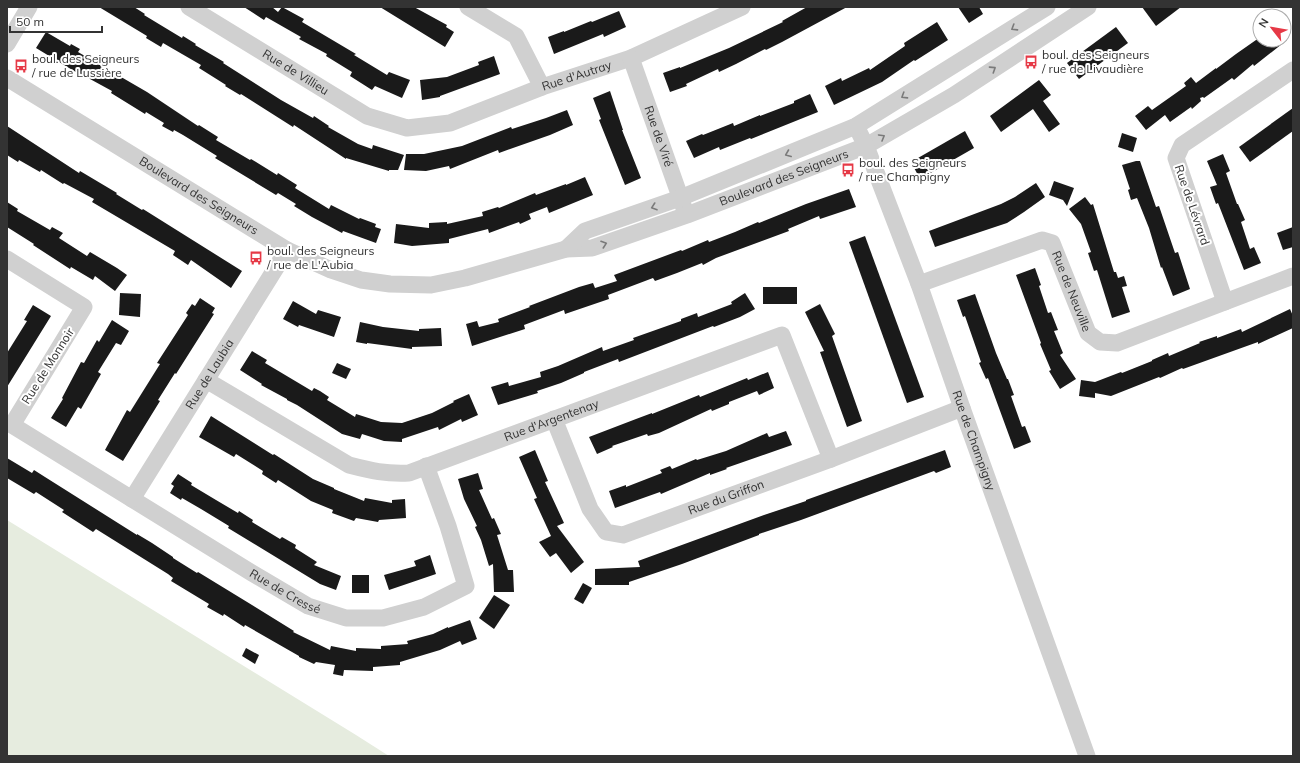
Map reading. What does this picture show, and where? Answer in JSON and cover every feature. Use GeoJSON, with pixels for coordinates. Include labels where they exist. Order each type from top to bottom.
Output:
{"type":"FeatureCollection","features":[{"type":"Feature","properties":{"kind":"street"},"geometry":{"type":"LineString","coordinates":[[7,44],[29,7]]}},
{"type":"Feature","properties":{"kind":"street","name":"Rue de Villieu"},"geometry":{"type":"LineString","coordinates":[[189,7],[367,116],[407,128]]}},
{"type":"Feature","properties":{"kind":"street"},"geometry":{"type":"LineString","coordinates":[[468,7],[516,36],[542,87]]}},
{"type":"Feature","properties":{"kind":"street","name":"Rue d'Autray"},"geometry":{"type":"LineString","coordinates":[[407,128],[450,123],[542,87],[631,58],[719,11],[742,7]]}},
{"type":"Feature","properties":{"kind":"street","name":"Boulevard des Seigneurs"},"geometry":{"type":"LineString","coordinates":[[7,78],[287,250],[331,270],[360,280],[390,284],[431,285],[465,278],[566,249],[592,248],[687,215],[866,146],[954,95],[1088,7]]}},
{"type":"Feature","properties":{"kind":"street"},"geometry":{"type":"LineString","coordinates":[[1043,8],[1053,31]]}},
{"type":"Feature","properties":{"kind":"street","name":"Boulevard des Seigneurs"},"geometry":{"type":"LineString","coordinates":[[566,249],[585,231],[680,198],[856,126],[1043,8]]}},
{"type":"Feature","properties":{"kind":"street","name":"Rue de Viré"},"geometry":{"type":"LineString","coordinates":[[631,58],[687,215]]}},
{"type":"Feature","properties":{"kind":"street","name":"Rue de Lévrard"},"geometry":{"type":"LineString","coordinates":[[1224,302],[1176,158],[1182,145],[1293,70]]}},
{"type":"Feature","properties":{"kind":"street","name":"Rue de Champigny"},"geometry":{"type":"LineString","coordinates":[[856,126],[866,146],[919,284],[1087,756]]}},
{"type":"Feature","properties":{"kind":"street","name":"Rue de Neuville"},"geometry":{"type":"LineString","coordinates":[[919,284],[1042,240],[1052,243],[1088,333],[1100,342],[1117,343],[1293,276]]}},
{"type":"Feature","properties":{"kind":"street","name":"Rue de Laubia"},"geometry":{"type":"LineString","coordinates":[[132,499],[287,250]]}},
{"type":"Feature","properties":{"kind":"street","name":"Rue de Monnoir"},"geometry":{"type":"LineString","coordinates":[[7,259],[84,307],[12,425]]}},
{"type":"Feature","properties":{"kind":"street","name":"Rue d'Argentenay"},"geometry":{"type":"LineString","coordinates":[[206,380],[349,465],[374,472],[409,473],[782,335],[831,459]]}},
{"type":"Feature","properties":{"kind":"street","name":"Rue du Griffon"},"geometry":{"type":"LineString","coordinates":[[554,419],[590,509],[606,532],[623,535],[831,459],[962,408]]}},
{"type":"Feature","properties":{"kind":"street","name":"Rue de Cressé"},"geometry":{"type":"LineString","coordinates":[[12,425],[252,574],[308,606],[346,618],[383,618],[424,607],[466,586],[448,526],[426,466]]}},
{"type":"Feature","properties":{"kind":"shaded area"},"geometry":{"type":"Polygon","coordinates":[[[7,520],[356,735],[389,756],[7,756],[7,520]]]}},
{"type":"Feature","properties":{"kind":"building"},"geometry":{"type":"Polygon","coordinates":[[[99,7],[134,7],[145,14],[144,15],[182,38],[183,36],[196,44],[195,45],[224,62],[223,63],[281,100],[313,118],[314,116],[329,126],[328,127],[358,144],[372,149],[373,145],[404,155],[398,170],[389,171],[346,159],[294,125],[293,127],[241,94],[240,95],[225,86],[226,85],[199,68],[201,65],[163,43],[161,47],[146,38],[147,36],[99,7]]]}},
{"type":"Feature","properties":{"kind":"building"},"geometry":{"type":"Polygon","coordinates":[[[244,7],[272,7],[278,12],[282,7],[304,19],[302,22],[356,54],[354,55],[387,75],[389,72],[410,80],[402,98],[375,86],[372,90],[350,76],[352,72],[326,56],[327,54],[299,39],[301,37],[266,17],[264,20],[244,7]]]}},
{"type":"Feature","properties":{"kind":"building"},"geometry":{"type":"Polygon","coordinates":[[[380,7],[414,7],[447,25],[446,27],[454,32],[445,47],[380,7]]]}},
{"type":"Feature","properties":{"kind":"building"},"geometry":{"type":"Polygon","coordinates":[[[807,7],[847,7],[766,50],[765,49],[719,72],[718,69],[686,84],[687,86],[670,92],[663,73],[680,68],[729,48],[783,22],[782,21],[807,7]]]}},
{"type":"Feature","properties":{"kind":"building"},"geometry":{"type":"Polygon","coordinates":[[[958,7],[979,7],[983,14],[969,23],[958,7]]]}},
{"type":"Feature","properties":{"kind":"building"},"geometry":{"type":"Polygon","coordinates":[[[1142,7],[1181,7],[1156,26],[1142,7]]]}},
{"type":"Feature","properties":{"kind":"building"},"geometry":{"type":"Polygon","coordinates":[[[619,11],[626,27],[604,37],[603,34],[554,54],[548,37],[619,11]]]}},
{"type":"Feature","properties":{"kind":"building"},"geometry":{"type":"Polygon","coordinates":[[[937,22],[948,40],[915,61],[914,60],[882,82],[834,105],[825,86],[841,78],[842,81],[869,68],[870,70],[905,46],[904,43],[937,22]]]}},
{"type":"Feature","properties":{"kind":"building"},"geometry":{"type":"Polygon","coordinates":[[[1116,27],[1128,43],[1079,79],[1067,63],[1116,27]]]}},
{"type":"Feature","properties":{"kind":"building"},"geometry":{"type":"Polygon","coordinates":[[[46,32],[70,46],[71,44],[80,49],[78,52],[147,92],[198,126],[199,125],[218,137],[216,140],[277,175],[278,173],[297,185],[295,188],[329,209],[331,205],[359,219],[360,218],[376,224],[375,227],[381,229],[376,243],[343,231],[342,233],[312,217],[294,206],[296,204],[278,193],[276,195],[215,158],[217,156],[183,135],[162,126],[164,123],[146,112],[145,114],[111,93],[112,91],[79,74],[36,48],[46,32]]]}},
{"type":"Feature","properties":{"kind":"building"},"geometry":{"type":"Polygon","coordinates":[[[1252,43],[1252,48],[1277,48],[1254,66],[1253,64],[1234,80],[1232,78],[1204,98],[1200,98],[1201,101],[1192,109],[1191,107],[1170,122],[1165,115],[1146,130],[1135,116],[1148,106],[1152,110],[1186,86],[1184,83],[1191,77],[1196,83],[1252,43]]]}},
{"type":"Feature","properties":{"kind":"building"},"geometry":{"type":"Polygon","coordinates":[[[494,56],[500,74],[440,97],[422,100],[420,80],[447,77],[479,65],[478,62],[494,56]]]}},
{"type":"Feature","properties":{"kind":"building"},"geometry":{"type":"Polygon","coordinates":[[[1039,80],[1051,95],[1043,101],[1060,124],[1049,132],[1033,109],[1001,132],[990,116],[1039,80]]]}},
{"type":"Feature","properties":{"kind":"building"},"geometry":{"type":"Polygon","coordinates":[[[610,91],[622,130],[641,178],[625,185],[599,120],[601,119],[593,98],[610,91]]]}},
{"type":"Feature","properties":{"kind":"building"},"geometry":{"type":"Polygon","coordinates":[[[810,94],[818,112],[751,139],[750,138],[720,150],[719,147],[694,158],[686,141],[733,123],[734,126],[794,103],[794,101],[810,94]]]}},
{"type":"Feature","properties":{"kind":"building"},"geometry":{"type":"Polygon","coordinates":[[[1293,108],[1293,131],[1250,162],[1239,147],[1293,108]]]}},
{"type":"Feature","properties":{"kind":"building"},"geometry":{"type":"Polygon","coordinates":[[[567,110],[573,125],[550,135],[499,153],[498,150],[450,169],[449,166],[426,171],[404,170],[406,154],[424,154],[462,146],[511,127],[512,129],[567,110]]]}},
{"type":"Feature","properties":{"kind":"building"},"geometry":{"type":"Polygon","coordinates":[[[7,126],[79,173],[80,171],[117,193],[116,194],[142,210],[143,209],[242,271],[231,288],[191,260],[188,265],[173,255],[175,251],[92,202],[94,199],[64,183],[63,184],[41,170],[40,172],[7,155],[7,126]]]}},
{"type":"Feature","properties":{"kind":"building"},"geometry":{"type":"Polygon","coordinates":[[[965,131],[974,148],[920,179],[911,162],[965,131]]]}},
{"type":"Feature","properties":{"kind":"building"},"geometry":{"type":"Polygon","coordinates":[[[1122,133],[1137,138],[1133,152],[1118,147],[1122,133]]]}},
{"type":"Feature","properties":{"kind":"building"},"geometry":{"type":"Polygon","coordinates":[[[1223,154],[1230,171],[1226,173],[1237,204],[1245,220],[1241,222],[1250,249],[1254,247],[1261,263],[1244,270],[1218,203],[1216,204],[1210,187],[1217,185],[1207,161],[1223,154]]]}},
{"type":"Feature","properties":{"kind":"building"},"geometry":{"type":"Polygon","coordinates":[[[1140,161],[1156,207],[1159,206],[1175,253],[1178,252],[1190,289],[1173,296],[1162,267],[1161,268],[1149,228],[1137,198],[1131,200],[1128,190],[1130,189],[1122,165],[1140,161]]]}},
{"type":"Feature","properties":{"kind":"building"},"geometry":{"type":"Polygon","coordinates":[[[585,177],[593,195],[549,213],[547,207],[529,214],[531,219],[520,224],[519,222],[489,233],[488,229],[449,239],[449,243],[412,246],[394,243],[396,224],[429,228],[429,223],[447,222],[447,224],[483,216],[482,212],[498,207],[499,208],[535,193],[536,195],[585,177]]]}},
{"type":"Feature","properties":{"kind":"building"},"geometry":{"type":"Polygon","coordinates":[[[1054,181],[1074,188],[1067,206],[1063,200],[1049,195],[1054,181]]]}},
{"type":"Feature","properties":{"kind":"building"},"geometry":{"type":"Polygon","coordinates":[[[1036,183],[1045,197],[1007,223],[935,247],[929,231],[1001,204],[1015,197],[1036,183]]]}},
{"type":"Feature","properties":{"kind":"building"},"geometry":{"type":"Polygon","coordinates":[[[849,189],[856,207],[820,219],[819,216],[788,229],[789,231],[716,258],[703,265],[702,263],[655,281],[653,278],[608,295],[609,299],[565,314],[564,310],[524,325],[525,329],[472,346],[466,324],[477,321],[479,327],[499,322],[498,319],[579,287],[593,283],[595,288],[617,281],[614,275],[681,250],[682,251],[708,240],[709,242],[758,222],[759,223],[849,189]]]}},
{"type":"Feature","properties":{"kind":"building"},"geometry":{"type":"Polygon","coordinates":[[[1085,197],[1091,205],[1093,204],[1114,272],[1116,272],[1118,278],[1124,276],[1127,286],[1122,287],[1130,312],[1112,318],[1097,270],[1094,271],[1088,253],[1091,252],[1081,224],[1069,209],[1085,197]]]}},
{"type":"Feature","properties":{"kind":"building"},"geometry":{"type":"Polygon","coordinates":[[[7,202],[18,209],[17,211],[50,230],[52,227],[63,233],[59,238],[87,256],[90,252],[127,275],[115,291],[95,276],[93,280],[71,267],[70,269],[7,227],[7,202]]]}},
{"type":"Feature","properties":{"kind":"building"},"geometry":{"type":"Polygon","coordinates":[[[1293,227],[1293,247],[1283,250],[1277,233],[1293,227]]]}},
{"type":"Feature","properties":{"kind":"building"},"geometry":{"type":"Polygon","coordinates":[[[865,236],[924,397],[907,403],[849,242],[865,236]]]}},
{"type":"Feature","properties":{"kind":"building"},"geometry":{"type":"Polygon","coordinates":[[[1035,268],[1048,313],[1051,312],[1058,330],[1054,331],[1063,353],[1060,355],[1076,379],[1060,389],[1049,371],[1051,370],[1040,344],[1041,343],[1016,275],[1035,268]]]}},
{"type":"Feature","properties":{"kind":"building"},"geometry":{"type":"Polygon","coordinates":[[[763,287],[797,287],[797,304],[763,304],[763,287]]]}},
{"type":"Feature","properties":{"kind":"building"},"geometry":{"type":"Polygon","coordinates":[[[120,293],[141,294],[140,317],[119,315],[120,293]]]}},
{"type":"Feature","properties":{"kind":"building"},"geometry":{"type":"Polygon","coordinates":[[[745,293],[755,309],[740,317],[619,362],[618,359],[584,372],[561,383],[537,391],[538,393],[498,405],[491,387],[508,382],[509,386],[541,377],[540,372],[602,347],[603,351],[634,340],[633,338],[681,321],[681,319],[697,313],[698,317],[732,304],[731,302],[745,293]]]}},
{"type":"Feature","properties":{"kind":"building"},"geometry":{"type":"Polygon","coordinates":[[[975,294],[996,353],[1014,395],[1011,396],[1022,427],[1025,426],[1031,442],[1014,449],[988,378],[986,379],[979,363],[981,362],[965,316],[963,317],[957,300],[975,294]]]}},
{"type":"Feature","properties":{"kind":"building"},"geometry":{"type":"Polygon","coordinates":[[[200,298],[215,308],[212,313],[214,314],[158,400],[160,401],[123,461],[105,450],[127,410],[130,412],[160,364],[157,363],[188,315],[186,313],[192,304],[195,306],[200,298]]]}},
{"type":"Feature","properties":{"kind":"building"},"geometry":{"type":"Polygon","coordinates":[[[293,301],[316,314],[318,310],[341,317],[334,337],[299,325],[298,327],[283,319],[293,301]]]}},
{"type":"Feature","properties":{"kind":"building"},"geometry":{"type":"Polygon","coordinates":[[[820,304],[835,334],[832,336],[862,421],[847,427],[820,352],[824,351],[805,312],[820,304]]]}},
{"type":"Feature","properties":{"kind":"building"},"geometry":{"type":"Polygon","coordinates":[[[33,305],[51,316],[7,387],[7,353],[27,321],[24,320],[33,305]]]}},
{"type":"Feature","properties":{"kind":"building"},"geometry":{"type":"Polygon","coordinates":[[[1290,309],[1293,316],[1293,328],[1258,344],[1258,342],[1183,369],[1182,368],[1160,378],[1159,377],[1111,396],[1095,393],[1095,398],[1079,396],[1081,380],[1095,382],[1121,372],[1122,373],[1168,353],[1169,356],[1200,343],[1199,342],[1217,336],[1217,338],[1241,329],[1242,332],[1290,309]]]}},
{"type":"Feature","properties":{"kind":"building"},"geometry":{"type":"Polygon","coordinates":[[[112,320],[129,331],[121,345],[116,343],[98,372],[101,374],[81,409],[78,407],[66,427],[51,418],[63,399],[62,398],[81,362],[84,363],[97,340],[99,342],[112,320]]]}},
{"type":"Feature","properties":{"kind":"building"},"geometry":{"type":"Polygon","coordinates":[[[360,322],[383,327],[419,331],[419,329],[441,328],[442,346],[412,347],[412,349],[356,342],[360,322]]]}},
{"type":"Feature","properties":{"kind":"building"},"geometry":{"type":"Polygon","coordinates":[[[252,351],[267,360],[265,363],[312,391],[314,388],[320,391],[329,397],[327,400],[355,417],[356,414],[381,422],[402,423],[432,413],[469,394],[478,415],[462,422],[461,419],[439,430],[438,427],[402,439],[402,442],[384,441],[362,434],[360,439],[342,434],[297,405],[261,385],[262,384],[240,370],[252,351]]]}},
{"type":"Feature","properties":{"kind":"building"},"geometry":{"type":"Polygon","coordinates":[[[337,363],[351,369],[346,379],[332,373],[337,363]]]}},
{"type":"Feature","properties":{"kind":"building"},"geometry":{"type":"Polygon","coordinates":[[[768,372],[774,388],[759,395],[757,391],[729,402],[729,404],[712,411],[711,409],[659,433],[648,436],[647,434],[612,446],[613,447],[597,454],[589,437],[699,395],[700,397],[747,378],[748,380],[768,372]]]}},
{"type":"Feature","properties":{"kind":"building"},"geometry":{"type":"Polygon","coordinates":[[[211,416],[313,479],[334,489],[364,501],[365,498],[392,503],[392,500],[405,499],[406,518],[379,520],[378,522],[356,518],[354,521],[332,513],[333,510],[311,501],[278,480],[276,483],[262,474],[263,471],[236,454],[234,457],[199,437],[211,416]]]}},
{"type":"Feature","properties":{"kind":"building"},"geometry":{"type":"Polygon","coordinates":[[[786,431],[792,445],[710,475],[710,473],[661,494],[660,492],[615,508],[609,491],[626,485],[626,487],[662,473],[660,470],[670,466],[672,469],[696,459],[697,460],[726,451],[767,433],[769,437],[786,431]]]}},
{"type":"Feature","properties":{"kind":"building"},"geometry":{"type":"Polygon","coordinates":[[[535,450],[548,481],[545,482],[564,523],[557,526],[584,562],[571,573],[556,553],[550,557],[539,542],[551,536],[534,499],[537,498],[519,457],[535,450]]]}},
{"type":"Feature","properties":{"kind":"building"},"geometry":{"type":"Polygon","coordinates":[[[945,450],[951,467],[936,473],[934,471],[759,534],[682,564],[629,582],[629,585],[595,585],[595,569],[640,567],[638,561],[945,450]]]}},
{"type":"Feature","properties":{"kind":"building"},"geometry":{"type":"Polygon","coordinates":[[[7,458],[32,473],[34,470],[152,543],[197,573],[198,572],[294,631],[293,632],[330,650],[331,646],[356,651],[356,648],[381,649],[381,646],[408,644],[407,641],[433,634],[448,627],[470,620],[477,639],[462,645],[460,641],[440,650],[400,662],[400,665],[373,667],[373,671],[344,670],[343,676],[333,674],[335,665],[316,662],[314,664],[299,657],[245,625],[244,627],[224,614],[223,616],[207,607],[209,604],[171,581],[173,578],[168,574],[96,529],[93,532],[62,512],[64,510],[36,492],[34,494],[7,478],[7,458]]]}},
{"type":"Feature","properties":{"kind":"building"},"geometry":{"type":"Polygon","coordinates":[[[478,473],[483,489],[479,490],[492,519],[494,518],[501,534],[497,535],[508,570],[513,570],[514,592],[494,592],[493,564],[489,566],[481,540],[475,527],[477,526],[464,499],[458,479],[478,473]]]}},
{"type":"Feature","properties":{"kind":"building"},"geometry":{"type":"Polygon","coordinates":[[[178,474],[192,483],[191,485],[238,513],[239,511],[253,520],[252,522],[280,539],[282,537],[296,545],[295,548],[317,562],[314,565],[341,576],[336,590],[320,584],[228,528],[229,526],[201,509],[170,493],[174,486],[171,484],[178,474]]]}},
{"type":"Feature","properties":{"kind":"building"},"geometry":{"type":"Polygon","coordinates":[[[430,555],[436,574],[389,590],[384,575],[416,566],[414,561],[430,555]]]}},
{"type":"Feature","properties":{"kind":"building"},"geometry":{"type":"Polygon","coordinates":[[[352,575],[369,575],[369,593],[352,593],[352,575]]]}},
{"type":"Feature","properties":{"kind":"building"},"geometry":{"type":"Polygon","coordinates":[[[583,583],[592,588],[583,604],[574,599],[583,583]]]}},
{"type":"Feature","properties":{"kind":"building"},"geometry":{"type":"Polygon","coordinates":[[[494,595],[510,605],[494,629],[479,618],[494,595]]]}},
{"type":"Feature","properties":{"kind":"building"},"geometry":{"type":"Polygon","coordinates":[[[246,648],[259,655],[255,664],[242,656],[246,648]]]}},
{"type":"Feature","properties":{"kind":"place","name":"boul. des Seigneurs / rue de Livaudière"},"geometry":{"type":"Point","coordinates":[1031,62]}},
{"type":"Feature","properties":{"kind":"place","name":"boul. des Seigneurs / rue de Lussière"},"geometry":{"type":"Point","coordinates":[21,66]}},
{"type":"Feature","properties":{"kind":"place","name":"boul. des Seigneurs / rue Champigny"},"geometry":{"type":"Point","coordinates":[848,170]}},
{"type":"Feature","properties":{"kind":"place","name":"boul. des Seigneurs / rue de L'Aubia"},"geometry":{"type":"Point","coordinates":[256,258]}}]}
